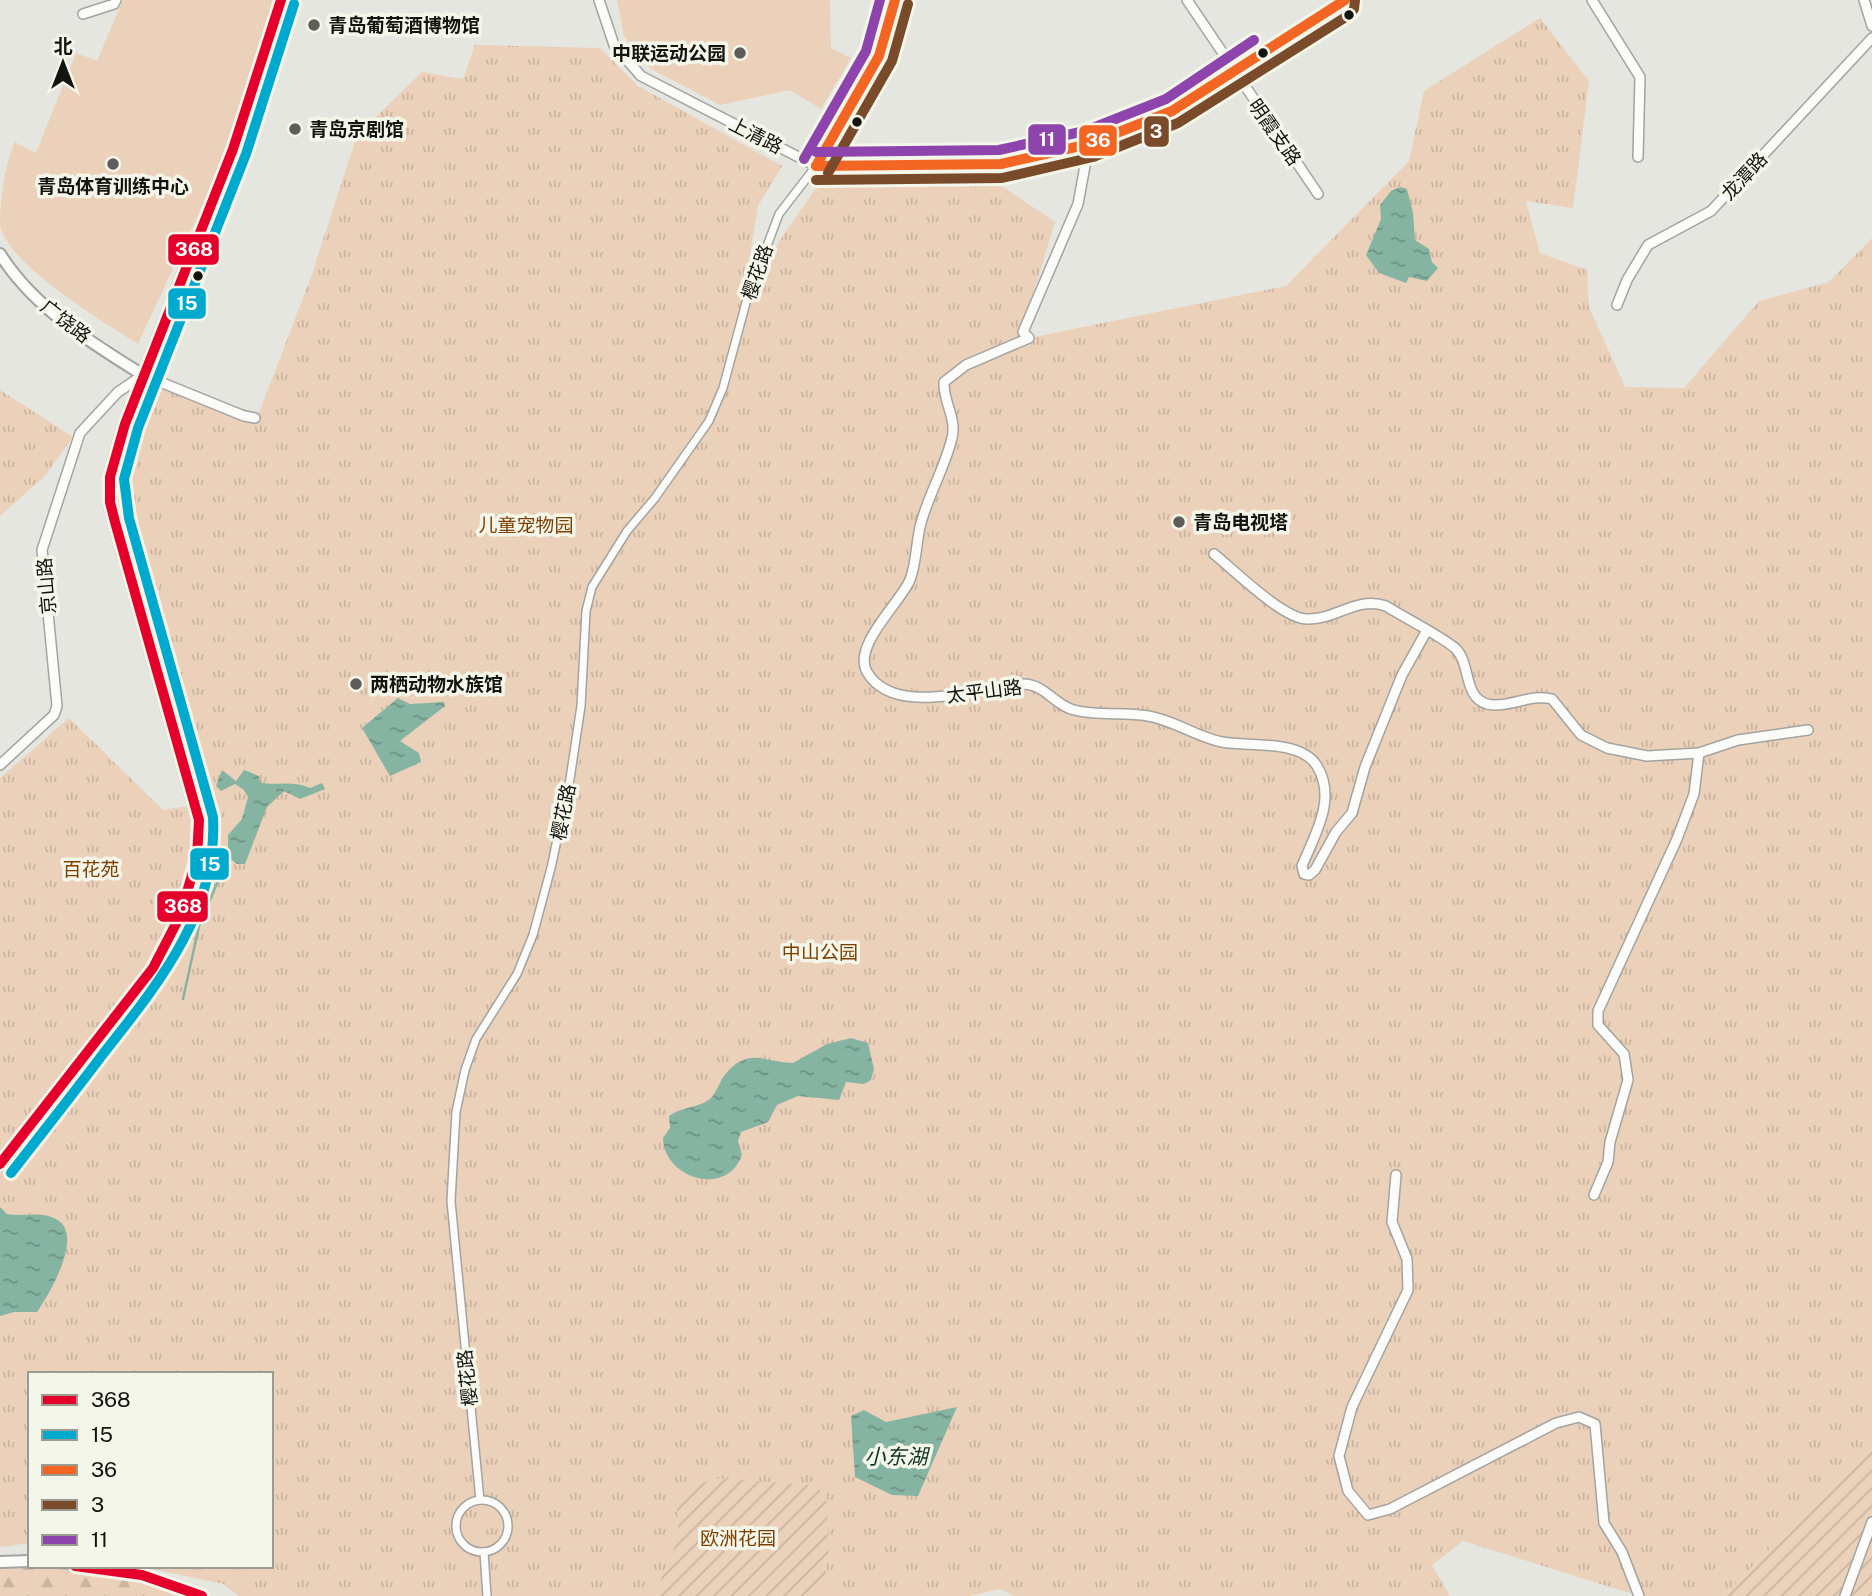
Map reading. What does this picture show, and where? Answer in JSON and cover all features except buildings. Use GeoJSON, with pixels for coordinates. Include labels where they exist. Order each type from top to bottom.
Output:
{"type":"FeatureCollection","features":[{"type":"Feature","properties":{"kind":"main road"},"geometry":{"type":"LineString","coordinates":[[0,1164],[153,968],[177,923],[198,851],[200,831],[196,805],[110,502],[113,461],[143,375],[233,149],[281,0]]}},
{"type":"Feature","properties":{"kind":"street"},"geometry":{"type":"LineString","coordinates":[[83,14],[114,4],[116,0]]}},
{"type":"Feature","properties":{"kind":"street","name":"上清路"},"geometry":{"type":"LineString","coordinates":[[599,0],[614,45],[641,76],[816,166],[931,167],[1001,164],[1089,144],[1172,111],[1342,1]]}},
{"type":"Feature","properties":{"kind":"street"},"geometry":{"type":"LineString","coordinates":[[816,166],[879,55],[895,0]]}},
{"type":"Feature","properties":{"kind":"street","name":"明霞支路"},"geometry":{"type":"LineString","coordinates":[[1186,0],[1318,194]]}},
{"type":"Feature","properties":{"kind":"street"},"geometry":{"type":"LineString","coordinates":[[1592,0],[1640,77],[1638,157]]}},
{"type":"Feature","properties":{"kind":"street"},"geometry":{"type":"LineString","coordinates":[[1864,0],[1872,26]]}},
{"type":"Feature","properties":{"kind":"street","name":"龙潭路"},"geometry":{"type":"LineString","coordinates":[[1617,305],[1627,279],[1648,245],[1711,211],[1872,38]]}},
{"type":"Feature","properties":{"kind":"street","name":"太平山路"},"geometry":{"type":"LineString","coordinates":[[1089,144],[1079,204],[1023,332],[1030,338],[966,365],[944,382],[952,416],[952,439],[920,525],[909,580],[872,636],[866,650],[866,671],[875,681],[891,690],[921,699],[1035,685],[1072,710],[1147,716],[1221,742],[1307,754],[1317,766],[1326,802],[1302,866],[1304,874],[1309,875],[1315,870],[1336,832],[1352,813],[1365,767],[1402,675],[1426,632]]}},
{"type":"Feature","properties":{"kind":"street","name":"樱花路"},"geometry":{"type":"LineString","coordinates":[[480,1500],[451,1201],[456,1112],[465,1070],[476,1039],[517,974],[533,935],[551,868],[570,779],[580,706],[586,611],[592,587],[617,546],[655,498],[709,421],[723,388],[747,299],[779,214],[816,166]]}},
{"type":"Feature","properties":{"kind":"street","name":"广饶路"},"geometry":{"type":"LineString","coordinates":[[0,254],[15,278],[55,316],[143,375]]}},
{"type":"Feature","properties":{"kind":"street"},"geometry":{"type":"LineString","coordinates":[[143,375],[244,416],[256,418]]}},
{"type":"Feature","properties":{"kind":"street","name":"京山路"},"geometry":{"type":"LineString","coordinates":[[0,765],[54,715],[57,706],[42,550],[80,433],[118,391],[143,375]]}},
{"type":"Feature","properties":{"kind":"street"},"geometry":{"type":"LineString","coordinates":[[1214,554],[1286,611],[1305,620],[1322,617],[1356,604],[1375,602],[1455,649],[1463,660],[1474,694],[1484,703],[1497,705],[1545,697],[1560,706],[1581,735],[1607,748],[1647,756],[1699,753],[1738,740],[1808,730]]}},
{"type":"Feature","properties":{"kind":"street"},"geometry":{"type":"LineString","coordinates":[[1594,1195],[1608,1162],[1610,1142],[1628,1080],[1624,1054],[1598,1025],[1598,1011],[1677,839],[1694,794],[1699,753]]}},
{"type":"Feature","properties":{"kind":"street"},"geometry":{"type":"LineString","coordinates":[[1396,1175],[1392,1222],[1407,1259],[1408,1290],[1352,1407],[1339,1456],[1348,1491],[1368,1515],[1390,1509],[1556,1423],[1578,1417],[1595,1424],[1604,1523],[1622,1552],[1639,1596]]}},
{"type":"Feature","properties":{"kind":"street"},"geometry":{"type":"LineString","coordinates":[[480,1500],[496,1504],[508,1524],[508,1533],[499,1546],[484,1552],[467,1547],[456,1531],[458,1515],[464,1508],[480,1500]]}},
{"type":"Feature","properties":{"kind":"street"},"geometry":{"type":"LineString","coordinates":[[1845,1596],[1872,1522]]}},
{"type":"Feature","properties":{"kind":"street"},"geometry":{"type":"LineString","coordinates":[[484,1552],[487,1596]]}},
{"type":"Feature","properties":{"kind":"street"},"geometry":{"type":"LineString","coordinates":[[0,1562],[28,1561]]}},
{"type":"Feature","properties":{"kind":"street"},"geometry":{"type":"LineString","coordinates":[[91,1568],[142,1574],[202,1596]]}},
{"type":"Feature","properties":{"kind":"green space","name":"青岛体育训练中心"},"geometry":{"type":"Polygon","coordinates":[[[123,0],[274,0],[229,148],[138,344],[81,307],[39,275],[8,242],[0,226],[3,183],[15,142],[36,153],[76,53],[97,61],[123,0]]]}},
{"type":"Feature","properties":{"kind":"green space","name":"中联运动公园"},"geometry":{"type":"Polygon","coordinates":[[[617,0],[830,0],[831,48],[851,58],[821,109],[790,90],[720,105],[651,69],[624,36],[617,0]]]}},
{"type":"Feature","properties":{"kind":"green space","name":"中山公园"},"geometry":{"type":"Polygon","coordinates":[[[1540,18],[1589,81],[1573,208],[1526,201],[1540,253],[1587,270],[1589,307],[1625,387],[1684,388],[1759,301],[1829,282],[1872,238],[1872,1447],[1723,1596],[1639,1596],[1463,1541],[1432,1565],[1450,1596],[1015,1596],[1000,1589],[969,1596],[239,1596],[223,1584],[147,1568],[273,1568],[273,1372],[28,1372],[28,1543],[0,1547],[0,778],[69,718],[163,810],[193,805],[109,520],[111,467],[146,382],[259,413],[311,277],[357,135],[422,72],[463,79],[475,45],[600,48],[638,86],[782,166],[758,206],[744,292],[823,178],[989,177],[1055,222],[1019,340],[1286,286],[1409,161],[1424,91],[1540,18]]]}},
{"type":"Feature","properties":{"kind":"green space"},"geometry":{"type":"Polygon","coordinates":[[[0,390],[73,437],[45,476],[0,516],[0,390]]]}},
{"type":"Feature","properties":{"kind":"green space"},"geometry":{"type":"Polygon","coordinates":[[[1872,1447],[1872,1596],[1723,1596],[1872,1447]]]}},
{"type":"Feature","properties":{"kind":"green space","name":"欧洲花园"},"geometry":{"type":"Polygon","coordinates":[[[713,1478],[814,1485],[826,1495],[827,1564],[825,1577],[813,1596],[654,1596],[679,1536],[676,1497],[713,1478]]]}},
{"type":"Feature","properties":{"kind":"green space"},"geometry":{"type":"Polygon","coordinates":[[[0,1566],[28,1566],[142,1578],[192,1596],[0,1596],[0,1566]]]}},
{"type":"Feature","properties":{"kind":"water"},"geometry":{"type":"Polygon","coordinates":[[[1400,187],[1407,189],[1413,213],[1415,240],[1429,249],[1432,262],[1438,268],[1427,281],[1409,277],[1406,283],[1379,273],[1366,255],[1381,219],[1380,205],[1391,191],[1400,187]]]}},
{"type":"Feature","properties":{"kind":"water"},"geometry":{"type":"Polygon","coordinates":[[[398,698],[410,704],[444,702],[445,706],[400,741],[419,753],[421,762],[390,776],[362,728],[398,698]]]}},
{"type":"Feature","properties":{"kind":"water"},"geometry":{"type":"Polygon","coordinates":[[[222,770],[236,781],[244,770],[259,776],[260,782],[295,784],[310,788],[322,783],[325,789],[300,799],[284,791],[267,807],[245,864],[237,864],[228,857],[228,835],[242,819],[248,797],[244,790],[235,784],[221,791],[216,786],[222,770]]]}},
{"type":"Feature","properties":{"kind":"water"},"geometry":{"type":"Polygon","coordinates":[[[851,1038],[868,1043],[874,1069],[871,1080],[864,1084],[846,1082],[839,1100],[798,1096],[777,1105],[768,1122],[741,1132],[738,1141],[742,1155],[734,1169],[723,1176],[696,1178],[673,1163],[666,1152],[663,1138],[670,1128],[669,1116],[710,1099],[724,1076],[741,1061],[756,1058],[793,1063],[827,1044],[851,1038]]]}},
{"type":"Feature","properties":{"kind":"water"},"geometry":{"type":"Polygon","coordinates":[[[0,1207],[7,1214],[50,1217],[64,1227],[67,1237],[62,1264],[50,1292],[37,1312],[14,1312],[0,1316],[0,1207]]]}},
{"type":"Feature","properties":{"kind":"water","name":"小东湖"},"geometry":{"type":"Polygon","coordinates":[[[957,1407],[918,1496],[892,1495],[855,1477],[851,1416],[864,1410],[886,1422],[957,1407]]]}},
{"type":"Feature","properties":{"kind":"waterway"},"geometry":{"type":"LineString","coordinates":[[183,999],[199,926],[228,857]]}},
{"type":"Feature","properties":{"kind":"transit line","name":"368"},"geometry":{"type":"LineString","coordinates":[[0,1164],[153,968],[180,916],[197,858],[199,820],[115,522],[110,502],[110,477],[125,424],[233,149],[281,0]]}},
{"type":"Feature","properties":{"kind":"transit line","name":"11"},"geometry":{"type":"LineString","coordinates":[[804,159],[866,51],[880,0]]}},
{"type":"Feature","properties":{"kind":"transit line","name":"36"},"geometry":{"type":"LineString","coordinates":[[816,166],[879,56],[895,0]]}},
{"type":"Feature","properties":{"kind":"transit line","name":"36"},"geometry":{"type":"LineString","coordinates":[[816,166],[1001,164],[1089,144],[1172,111],[1345,0]]}},
{"type":"Feature","properties":{"kind":"transit line","name":"3"},"geometry":{"type":"LineString","coordinates":[[816,180],[1002,178],[1093,157],[1178,123],[1349,15],[1354,9],[1355,0]]}},
{"type":"Feature","properties":{"kind":"transit line","name":"15"},"geometry":{"type":"LineString","coordinates":[[11,1173],[124,1028],[163,973],[195,915],[206,884],[212,852],[213,817],[129,518],[124,479],[138,428],[246,154],[294,4]]}},
{"type":"Feature","properties":{"kind":"transit line","name":"3"},"geometry":{"type":"LineString","coordinates":[[828,173],[892,61],[908,4]]}},
{"type":"Feature","properties":{"kind":"transit line","name":"11"},"geometry":{"type":"LineString","coordinates":[[816,152],[999,150],[1085,131],[1166,99],[1254,40]]}},
{"type":"Feature","properties":{"kind":"transit line","name":"368"},"geometry":{"type":"LineString","coordinates":[[90,1568],[142,1575],[202,1596]]}},
{"type":"Feature","properties":{"kind":"place","name":"青岛葡萄酒博物馆"},"geometry":{"type":"Point","coordinates":[314,25]}},
{"type":"Feature","properties":{"kind":"place","name":"中联运动公园"},"geometry":{"type":"Point","coordinates":[740,53]}},
{"type":"Feature","properties":{"kind":"place","name":"青岛京剧馆"},"geometry":{"type":"Point","coordinates":[295,129]}},
{"type":"Feature","properties":{"kind":"place","name":"青岛体育训练中心"},"geometry":{"type":"Point","coordinates":[113,164]}},
{"type":"Feature","properties":{"kind":"place","name":"青岛电视塔"},"geometry":{"type":"Point","coordinates":[1179,522]}},
{"type":"Feature","properties":{"kind":"place","name":"两栖动物水族馆"},"geometry":{"type":"Point","coordinates":[356,684]}},
{"type":"Feature","properties":{"kind":"park label","name":"儿童宠物园"},"geometry":{"type":"Point","coordinates":[526,525]}},
{"type":"Feature","properties":{"kind":"park label","name":"百花苑"},"geometry":{"type":"Point","coordinates":[91,869]}}]}
